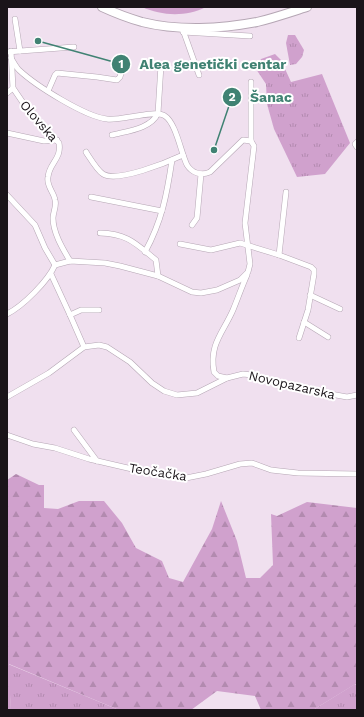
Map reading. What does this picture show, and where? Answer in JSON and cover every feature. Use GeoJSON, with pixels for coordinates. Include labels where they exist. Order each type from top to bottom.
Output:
{"type":"FeatureCollection","features":[{"type":"Feature","properties":{"kind":"main road"},"geometry":{"type":"LineString","coordinates":[[102,7],[144,22],[182,30],[231,26],[259,21],[307,7]]}},
{"type":"Feature","properties":{"kind":"street"},"geometry":{"type":"LineString","coordinates":[[15,19],[20,51]]}},
{"type":"Feature","properties":{"kind":"street"},"geometry":{"type":"LineString","coordinates":[[199,75],[182,30],[250,36]]}},
{"type":"Feature","properties":{"kind":"street","name":"Olovska"},"geometry":{"type":"LineString","coordinates":[[70,261],[60,244],[53,224],[56,203],[55,198],[49,188],[47,178],[49,171],[57,159],[60,148],[57,140],[28,110],[14,88],[9,52],[74,47]]}},
{"type":"Feature","properties":{"kind":"street","name":"Olovska"},"geometry":{"type":"LineString","coordinates":[[11,58],[19,70],[36,84],[70,104],[96,116],[118,120],[158,113]]}},
{"type":"Feature","properties":{"kind":"street"},"geometry":{"type":"LineString","coordinates":[[112,136],[143,126],[156,118],[158,113],[161,65]]}},
{"type":"Feature","properties":{"kind":"street","name":"Olovska"},"geometry":{"type":"LineString","coordinates":[[48,91],[55,75],[57,74],[117,80],[120,77],[123,66]]}},
{"type":"Feature","properties":{"kind":"street"},"geometry":{"type":"LineString","coordinates":[[227,378],[218,376],[214,372],[212,358],[215,344],[233,311],[248,272],[250,258],[245,223],[254,146],[251,140],[250,82]]}},
{"type":"Feature","properties":{"kind":"street","name":"Olovska"},"geometry":{"type":"LineString","coordinates":[[7,93],[14,88]]}},
{"type":"Feature","properties":{"kind":"street"},"geometry":{"type":"LineString","coordinates":[[158,113],[166,116],[171,123],[182,155],[190,170],[201,174],[210,172],[244,140],[251,140]]}},
{"type":"Feature","properties":{"kind":"street"},"geometry":{"type":"LineString","coordinates":[[7,133],[44,141],[57,140]]}},
{"type":"Feature","properties":{"kind":"street"},"geometry":{"type":"LineString","coordinates":[[357,142],[355,144],[357,147]]}},
{"type":"Feature","properties":{"kind":"street"},"geometry":{"type":"LineString","coordinates":[[86,152],[102,174],[107,176],[128,175],[172,160],[182,155]]}},
{"type":"Feature","properties":{"kind":"street"},"geometry":{"type":"LineString","coordinates":[[145,252],[158,227],[166,199],[172,160]]}},
{"type":"Feature","properties":{"kind":"street"},"geometry":{"type":"LineString","coordinates":[[192,225],[197,218],[201,174]]}},
{"type":"Feature","properties":{"kind":"street"},"geometry":{"type":"LineString","coordinates":[[279,255],[286,192]]}},
{"type":"Feature","properties":{"kind":"street"},"geometry":{"type":"LineString","coordinates":[[7,195],[35,225],[45,248],[55,265]]}},
{"type":"Feature","properties":{"kind":"street"},"geometry":{"type":"LineString","coordinates":[[91,197],[162,211]]}},
{"type":"Feature","properties":{"kind":"street"},"geometry":{"type":"LineString","coordinates":[[100,233],[123,236],[132,240],[156,260],[158,276]]}},
{"type":"Feature","properties":{"kind":"street"},"geometry":{"type":"LineString","coordinates":[[180,244],[216,250],[240,242],[311,267],[314,270],[314,274],[304,322],[299,338]]}},
{"type":"Feature","properties":{"kind":"street"},"geometry":{"type":"LineString","coordinates":[[55,265],[70,261],[105,263],[158,276],[192,292],[202,293],[217,290],[240,280],[248,272]]}},
{"type":"Feature","properties":{"kind":"street"},"geometry":{"type":"LineString","coordinates":[[7,314],[20,305],[51,274],[55,265]]}},
{"type":"Feature","properties":{"kind":"street"},"geometry":{"type":"LineString","coordinates":[[51,274],[84,348]]}},
{"type":"Feature","properties":{"kind":"street"},"geometry":{"type":"LineString","coordinates":[[310,295],[340,309]]}},
{"type":"Feature","properties":{"kind":"street"},"geometry":{"type":"LineString","coordinates":[[70,315],[81,310],[99,310]]}},
{"type":"Feature","properties":{"kind":"street"},"geometry":{"type":"LineString","coordinates":[[304,322],[328,337]]}},
{"type":"Feature","properties":{"kind":"street","name":"Novopazarska"},"geometry":{"type":"LineString","coordinates":[[7,397],[49,373],[84,348],[100,345],[107,347],[130,362],[152,383],[169,394],[177,395],[198,393],[227,378],[243,374],[252,375],[275,383],[347,397],[357,395]]}},
{"type":"Feature","properties":{"kind":"street"},"geometry":{"type":"LineString","coordinates":[[74,430],[98,461]]}},
{"type":"Feature","properties":{"kind":"street","name":"Teočačka"},"geometry":{"type":"LineString","coordinates":[[7,435],[33,444],[55,448],[98,461],[186,478],[247,463],[271,470],[298,473],[357,474]]}},
{"type":"Feature","properties":{"kind":"green space"},"geometry":{"type":"Polygon","coordinates":[[[142,7],[206,7],[182,14],[166,14],[142,7]]]}},
{"type":"Feature","properties":{"kind":"green space"},"geometry":{"type":"Polygon","coordinates":[[[288,35],[295,35],[304,50],[302,57],[296,64],[290,65],[286,43],[288,35]]]}},
{"type":"Feature","properties":{"kind":"green space"},"geometry":{"type":"Polygon","coordinates":[[[275,54],[281,60],[291,82],[322,74],[350,143],[325,174],[297,177],[274,129],[267,104],[266,84],[256,69],[261,59],[275,54]]]}},
{"type":"Feature","properties":{"kind":"green space"},"geometry":{"type":"Polygon","coordinates":[[[16,474],[39,485],[44,485],[44,508],[58,509],[79,501],[104,501],[122,523],[136,548],[162,561],[169,578],[183,582],[212,529],[221,501],[237,541],[246,578],[260,578],[273,565],[271,514],[277,516],[307,502],[357,508],[357,683],[313,710],[261,710],[255,696],[217,691],[191,710],[119,710],[9,664],[11,710],[7,710],[7,480],[16,474]]]}},
{"type":"Feature","properties":{"kind":"green space"},"geometry":{"type":"Polygon","coordinates":[[[8,664],[119,710],[11,710],[8,664]]]}},
{"type":"Feature","properties":{"kind":"green space"},"geometry":{"type":"Polygon","coordinates":[[[355,684],[357,686],[357,710],[313,710],[355,684]]]}},
{"type":"Feature","properties":{"kind":"place","name":"Alea genetički centar"},"geometry":{"type":"Point","coordinates":[38,41]}},
{"type":"Feature","properties":{"kind":"place","name":"Šanac"},"geometry":{"type":"Point","coordinates":[214,150]}}]}
